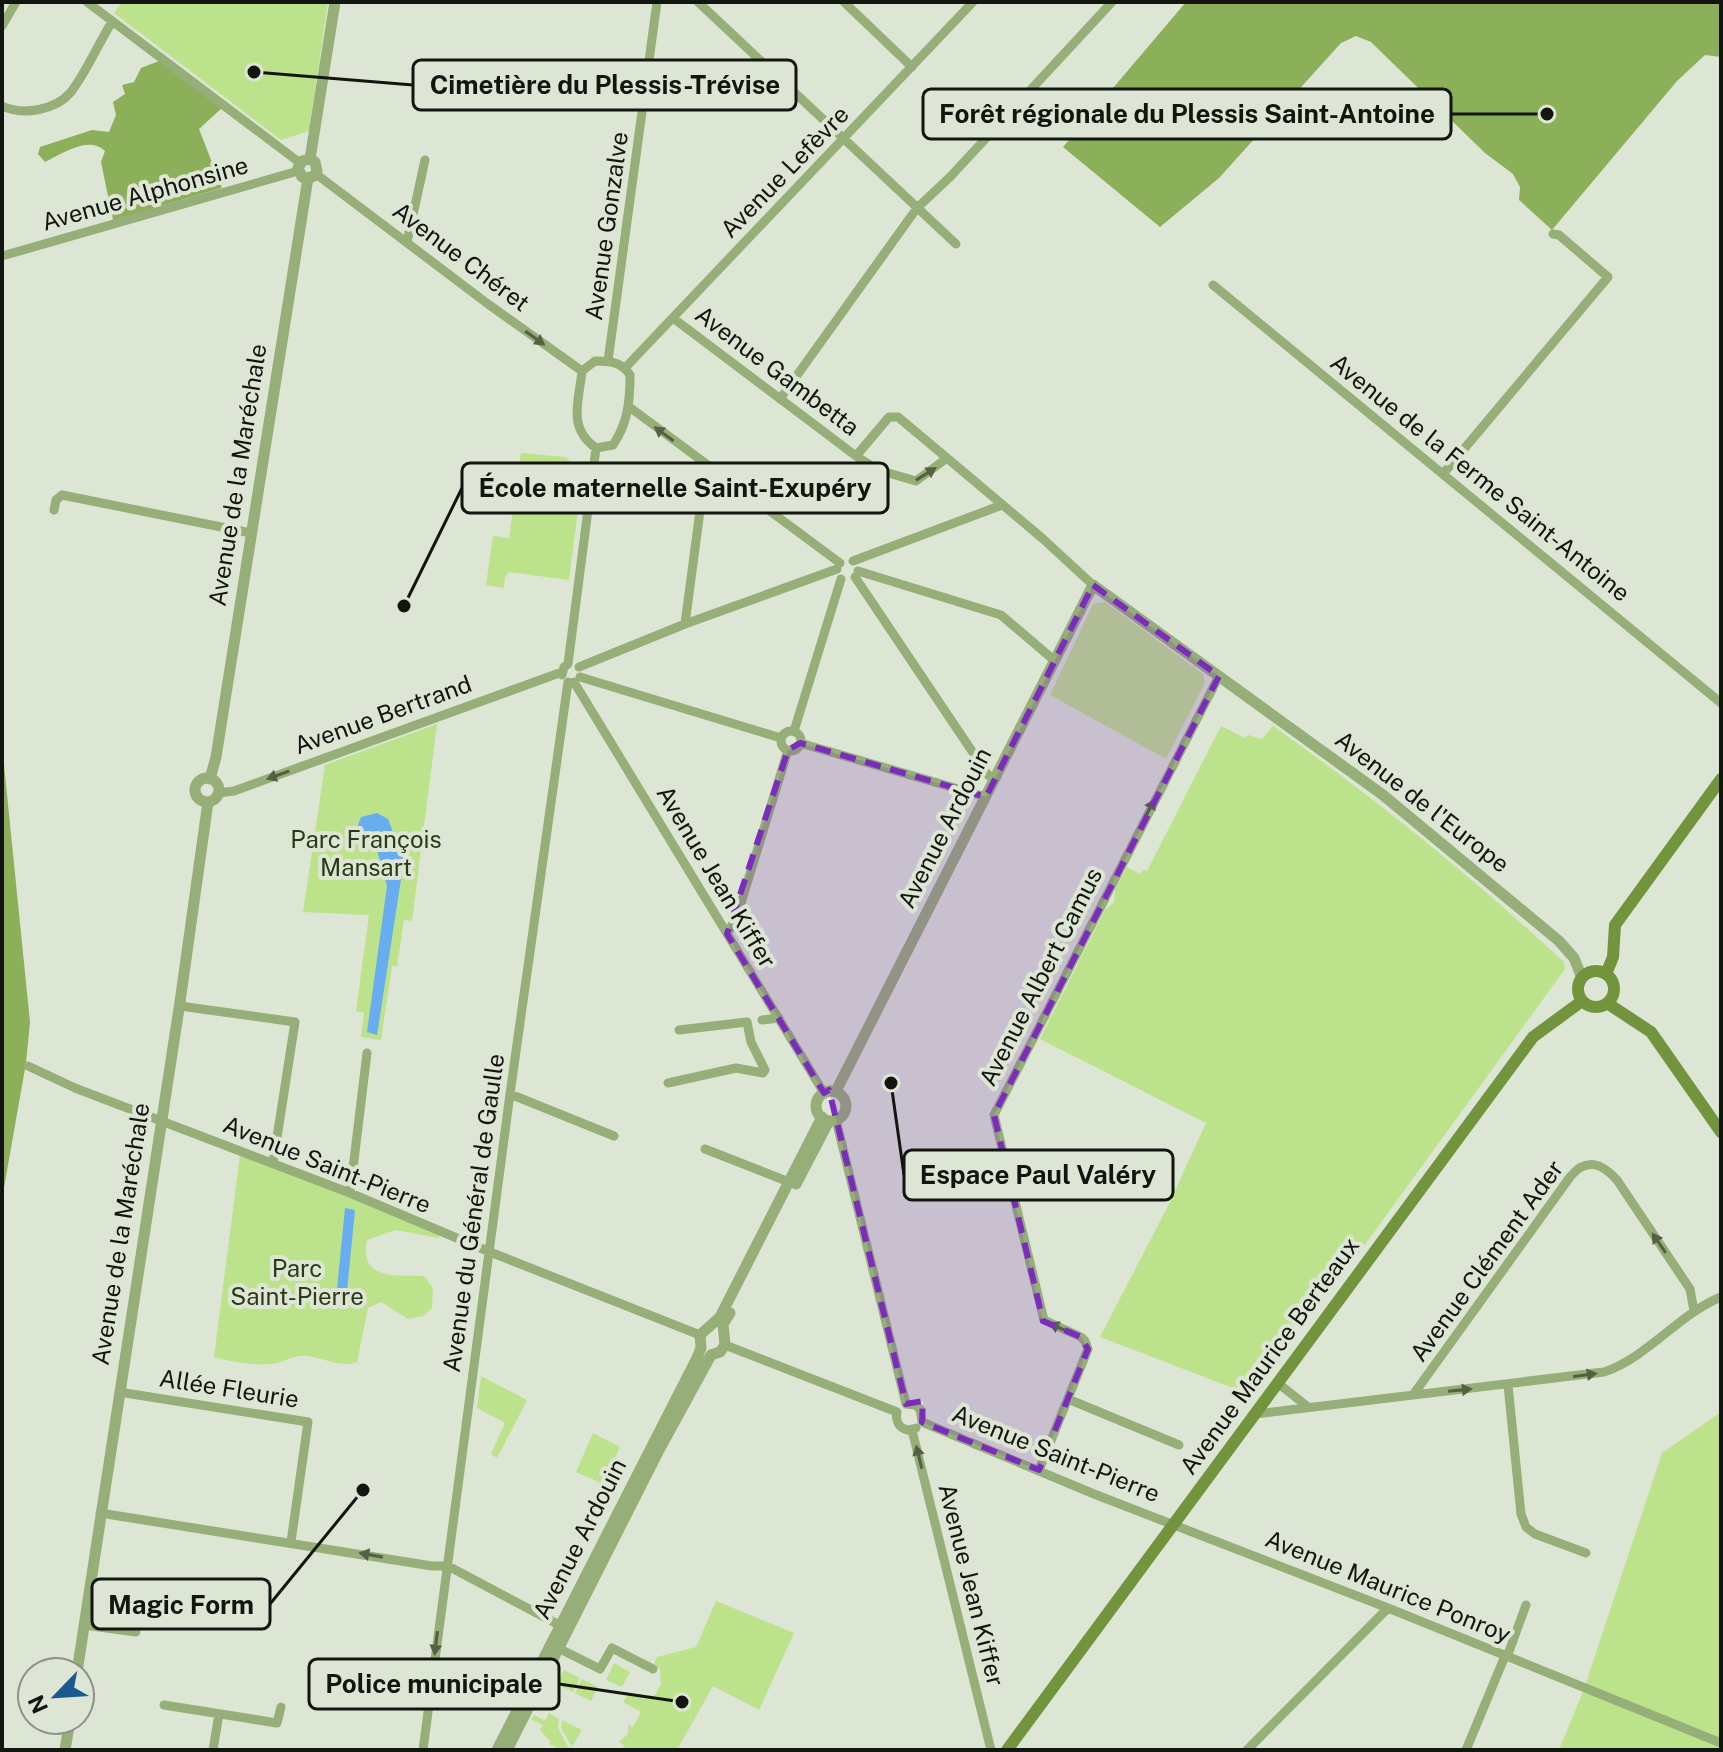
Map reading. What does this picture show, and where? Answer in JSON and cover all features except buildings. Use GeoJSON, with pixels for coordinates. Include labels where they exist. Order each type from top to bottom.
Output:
{"type":"FeatureCollection","features":[{"type":"Feature","properties":{"kind":"main road"},"geometry":{"type":"LineString","coordinates":[[1606,974],[1613,957],[1615,925],[1721,779]]}},
{"type":"Feature","properties":{"kind":"main road"},"geometry":{"type":"LineString","coordinates":[[1596,971],[1606,974],[1614,988],[1607,1003],[1597,1007],[1582,1001],[1578,992],[1582,978],[1596,971]]}},
{"type":"Feature","properties":{"kind":"main road","name":"Avenue Maurice Berteaux"},"geometry":{"type":"LineString","coordinates":[[1007,1750],[1533,1037],[1582,1001]]}},
{"type":"Feature","properties":{"kind":"main road"},"geometry":{"type":"LineString","coordinates":[[1607,1003],[1651,1032],[1721,1132]]}},
{"type":"Feature","properties":{"kind":"street"},"geometry":{"type":"LineString","coordinates":[[2,26],[16,2]]}},
{"type":"Feature","properties":{"kind":"street","name":"Avenue Chéret"},"geometry":{"type":"LineString","coordinates":[[87,2],[307,169],[582,371]]}},
{"type":"Feature","properties":{"kind":"street","name":"Avenue de la Maréchale"},"geometry":{"type":"LineString","coordinates":[[210,779],[216,757],[335,2]]}},
{"type":"Feature","properties":{"kind":"street","name":"Avenue Gonzalve"},"geometry":{"type":"LineString","coordinates":[[608,361],[657,2]]}},
{"type":"Feature","properties":{"kind":"street"},"geometry":{"type":"LineString","coordinates":[[698,2],[956,244]]}},
{"type":"Feature","properties":{"kind":"street"},"geometry":{"type":"LineString","coordinates":[[844,2],[912,67]]}},
{"type":"Feature","properties":{"kind":"street","name":"Avenue Lefèvre"},"geometry":{"type":"LineString","coordinates":[[625,368],[973,2]]}},
{"type":"Feature","properties":{"kind":"street"},"geometry":{"type":"LineString","coordinates":[[780,399],[917,208],[950,177],[1112,2]]}},
{"type":"Feature","properties":{"kind":"street"},"geometry":{"type":"LineString","coordinates":[[2,106],[22,111],[37,110],[59,102],[71,92],[112,22]]}},
{"type":"Feature","properties":{"kind":"street"},"geometry":{"type":"LineString","coordinates":[[407,242],[425,160]]}},
{"type":"Feature","properties":{"kind":"street","name":"Avenue Alphonsine"},"geometry":{"type":"LineString","coordinates":[[2,256],[307,169]]}},
{"type":"Feature","properties":{"kind":"street"},"geometry":{"type":"LineString","coordinates":[[1443,474],[1608,277],[1559,235],[1553,234]]}},
{"type":"Feature","properties":{"kind":"street","name":"Avenue de la Ferme Saint-Antoine"},"geometry":{"type":"LineString","coordinates":[[1213,285],[1721,703]]}},
{"type":"Feature","properties":{"kind":"street","name":"Avenue Gambetta"},"geometry":{"type":"LineString","coordinates":[[673,318],[878,470],[916,481],[947,458]]}},
{"type":"Feature","properties":{"kind":"street"},"geometry":{"type":"LineString","coordinates":[[595,361],[608,361],[625,368],[630,375],[628,406],[624,426],[613,445],[596,448],[579,432],[577,420],[582,371],[595,361]]}},
{"type":"Feature","properties":{"kind":"street"},"geometry":{"type":"LineString","coordinates":[[628,406],[839,570],[848,581],[855,570],[1002,505]]}},
{"type":"Feature","properties":{"kind":"street"},"geometry":{"type":"LineString","coordinates":[[856,456],[889,417],[898,417],[1093,585]]}},
{"type":"Feature","properties":{"kind":"street"},"geometry":{"type":"LineString","coordinates":[[596,448],[565,668],[575,677],[781,738]]}},
{"type":"Feature","properties":{"kind":"street"},"geometry":{"type":"LineString","coordinates":[[685,624],[708,466]]}},
{"type":"Feature","properties":{"kind":"street"},"geometry":{"type":"LineString","coordinates":[[54,510],[56,500],[62,495],[251,533]]}},
{"type":"Feature","properties":{"kind":"street"},"geometry":{"type":"LineString","coordinates":[[794,731],[839,570],[846,560],[988,775],[995,779]]}},
{"type":"Feature","properties":{"kind":"street"},"geometry":{"type":"LineString","coordinates":[[575,677],[685,624],[839,570]]}},
{"type":"Feature","properties":{"kind":"street"},"geometry":{"type":"LineString","coordinates":[[855,570],[1001,615],[1055,661]]}},
{"type":"Feature","properties":{"kind":"street","name":"Avenue Ardouin"},"geometry":{"type":"LineString","coordinates":[[830,1092],[986,797],[1093,585]]}},
{"type":"Feature","properties":{"kind":"street","name":"Avenue de l'Europe"},"geometry":{"type":"LineString","coordinates":[[1093,585],[1383,795],[1559,941],[1574,958],[1582,978]]}},
{"type":"Feature","properties":{"kind":"street","name":"Avenue Jean Kiffer"},"geometry":{"type":"LineString","coordinates":[[565,668],[575,677],[779,1018],[830,1092]]}},
{"type":"Feature","properties":{"kind":"street","name":"Avenue Bertrand"},"geometry":{"type":"LineString","coordinates":[[218,793],[234,791],[565,668]]}},
{"type":"Feature","properties":{"kind":"street","name":"Avenue Albert Camus"},"geometry":{"type":"LineString","coordinates":[[1039,1470],[1088,1349],[1085,1341],[1044,1320],[994,1115],[1219,676]]}},
{"type":"Feature","properties":{"kind":"street","name":"Avenue du Général de Gaulle"},"geometry":{"type":"LineString","coordinates":[[423,1750],[510,1094],[575,677]]}},
{"type":"Feature","properties":{"kind":"street"},"geometry":{"type":"LineString","coordinates":[[794,731],[800,743],[798,748],[788,750],[784,748],[781,738],[784,733],[794,731]]}},
{"type":"Feature","properties":{"kind":"street"},"geometry":{"type":"LineString","coordinates":[[800,743],[986,797]]}},
{"type":"Feature","properties":{"kind":"street"},"geometry":{"type":"LineString","coordinates":[[727,934],[737,916],[788,750]]}},
{"type":"Feature","properties":{"kind":"street"},"geometry":{"type":"LineString","coordinates":[[210,779],[218,786],[218,793],[208,802],[199,799],[195,790],[200,781],[210,779]]}},
{"type":"Feature","properties":{"kind":"street","name":"Avenue de la Maréchale"},"geometry":{"type":"LineString","coordinates":[[79,1656],[180,1006],[208,802]]}},
{"type":"Feature","properties":{"kind":"street"},"geometry":{"type":"LineString","coordinates":[[180,1006],[295,1022],[273,1163]]}},
{"type":"Feature","properties":{"kind":"street"},"geometry":{"type":"LineString","coordinates":[[762,1020],[779,1018]]}},
{"type":"Feature","properties":{"kind":"street"},"geometry":{"type":"LineString","coordinates":[[668,1083],[736,1068],[758,1074],[765,1070],[751,1042],[747,1022],[679,1030]]}},
{"type":"Feature","properties":{"kind":"street"},"geometry":{"type":"LineString","coordinates":[[350,1193],[367,1053]]}},
{"type":"Feature","properties":{"kind":"street","name":"Avenue Saint-Pierre"},"geometry":{"type":"LineString","coordinates":[[28,1066],[160,1122],[350,1193],[700,1335]]}},
{"type":"Feature","properties":{"kind":"street"},"geometry":{"type":"LineString","coordinates":[[829,1119],[723,1324],[724,1339],[720,1352],[706,1352],[700,1335],[720,1317],[789,1182],[829,1119],[844,1114],[846,1105],[843,1097],[830,1092],[816,1105],[829,1119],[906,1404]]}},
{"type":"Feature","properties":{"kind":"street"},"geometry":{"type":"LineString","coordinates":[[510,1094],[614,1136]]}},
{"type":"Feature","properties":{"kind":"street"},"geometry":{"type":"LineString","coordinates":[[705,1149],[789,1182]]}},
{"type":"Feature","properties":{"kind":"street","name":"Avenue Clément Ader"},"geometry":{"type":"LineString","coordinates":[[1256,1414],[1595,1374],[1611,1370],[1687,1319],[1694,1311],[1690,1289],[1617,1180],[1602,1165],[1581,1166],[1570,1177],[1413,1395]]}},
{"type":"Feature","properties":{"kind":"street"},"geometry":{"type":"LineString","coordinates":[[1694,1311],[1721,1297]]}},
{"type":"Feature","properties":{"kind":"street"},"geometry":{"type":"LineString","coordinates":[[712,1327],[724,1339],[897,1412]]}},
{"type":"Feature","properties":{"kind":"street","name":"Avenue Ardouin"},"geometry":{"type":"LineString","coordinates":[[507,1750],[564,1628],[659,1450],[706,1352]]}},
{"type":"Feature","properties":{"kind":"street"},"geometry":{"type":"LineString","coordinates":[[1279,1384],[1308,1407]]}},
{"type":"Feature","properties":{"kind":"street"},"geometry":{"type":"LineString","coordinates":[[1508,1385],[1521,1514],[1526,1527],[1535,1534],[1586,1553]]}},
{"type":"Feature","properties":{"kind":"street","name":"Allée Fleurie"},"geometry":{"type":"LineString","coordinates":[[119,1392],[308,1422],[291,1542]]}},
{"type":"Feature","properties":{"kind":"street"},"geometry":{"type":"LineString","coordinates":[[1068,1399],[1179,1445]]}},
{"type":"Feature","properties":{"kind":"street"},"geometry":{"type":"LineString","coordinates":[[906,1404],[920,1409],[922,1422],[912,1430],[896,1420],[897,1412],[906,1404]]}},
{"type":"Feature","properties":{"kind":"street","name":"Avenue Saint-Pierre"},"geometry":{"type":"LineString","coordinates":[[922,1422],[1176,1524]]}},
{"type":"Feature","properties":{"kind":"street","name":"Avenue Jean Kiffer"},"geometry":{"type":"LineString","coordinates":[[912,1430],[991,1750]]}},
{"type":"Feature","properties":{"kind":"street"},"geometry":{"type":"LineString","coordinates":[[100,1513],[432,1566],[448,1566],[564,1628]]}},
{"type":"Feature","properties":{"kind":"street","name":"Avenue Maurice Ponroy"},"geometry":{"type":"LineString","coordinates":[[1176,1524],[1721,1743]]}},
{"type":"Feature","properties":{"kind":"street"},"geometry":{"type":"LineString","coordinates":[[1466,1750],[1526,1605]]}},
{"type":"Feature","properties":{"kind":"street"},"geometry":{"type":"LineString","coordinates":[[1247,1750],[1388,1608]]}},
{"type":"Feature","properties":{"kind":"street"},"geometry":{"type":"LineString","coordinates":[[84,1625],[136,1632]]}},
{"type":"Feature","properties":{"kind":"street"},"geometry":{"type":"LineString","coordinates":[[555,1646],[600,1669],[612,1648],[653,1669]]}},
{"type":"Feature","properties":{"kind":"street","name":"Avenue Ardouin"},"geometry":{"type":"LineString","coordinates":[[497,1750],[555,1646]]}},
{"type":"Feature","properties":{"kind":"street"},"geometry":{"type":"LineString","coordinates":[[164,1705],[277,1723],[281,1707]]}},
{"type":"Feature","properties":{"kind":"street"},"geometry":{"type":"LineString","coordinates":[[213,1750],[219,1714]]}},
{"type":"Feature","properties":{"kind":"highlighted area"},"geometry":{"type":"Polygon","coordinates":[[[1093,585],[1219,676],[994,1115],[1043,1321],[1081,1337],[1088,1349],[1039,1470],[922,1422],[923,1401],[906,1404],[829,1090],[824,1093],[727,934],[788,750],[800,743],[986,797],[1093,585]]]}},
{"type":"Feature","properties":{"kind":"green space"},"geometry":{"type":"Polygon","coordinates":[[[122,2],[328,2],[309,131],[281,140],[114,13],[122,2]]]}},
{"type":"Feature","properties":{"kind":"green space"},"geometry":{"type":"Polygon","coordinates":[[[1186,2],[1721,2],[1721,57],[1705,55],[1677,81],[1552,230],[1519,200],[1520,187],[1513,174],[1485,153],[1371,42],[1356,36],[1341,43],[1219,178],[1160,227],[1063,147],[1186,2]]]}},
{"type":"Feature","properties":{"kind":"green space"},"geometry":{"type":"Polygon","coordinates":[[[159,61],[222,108],[199,129],[222,188],[113,220],[101,162],[105,151],[83,145],[45,162],[38,154],[40,147],[92,130],[109,132],[116,115],[113,102],[125,94],[122,85],[134,82],[141,68],[159,61]]]}},
{"type":"Feature","properties":{"kind":"green space"},"geometry":{"type":"Polygon","coordinates":[[[521,453],[565,457],[583,471],[569,580],[509,572],[504,588],[486,585],[493,536],[509,538],[521,453]]]}},
{"type":"Feature","properties":{"kind":"green space"},"geometry":{"type":"Polygon","coordinates":[[[1105,602],[1203,674],[1205,683],[1166,759],[1050,695],[1093,604],[1105,602]]]}},
{"type":"Feature","properties":{"kind":"green space","name":"Parc François Mansart"},"geometry":{"type":"Polygon","coordinates":[[[437,724],[412,921],[404,920],[397,966],[392,966],[381,1040],[361,1037],[364,1013],[356,1011],[369,915],[303,912],[325,765],[437,724]]]}},
{"type":"Feature","properties":{"kind":"green space"},"geometry":{"type":"Polygon","coordinates":[[[1221,726],[1245,738],[1248,735],[1262,739],[1273,726],[1349,781],[1458,869],[1564,962],[1565,969],[1356,1257],[1343,1258],[1283,1339],[1288,1351],[1254,1396],[1100,1337],[1168,1206],[1206,1123],[1040,1039],[1105,910],[1114,902],[1115,890],[1127,867],[1140,874],[1143,870],[1147,871],[1221,726]]]}},
{"type":"Feature","properties":{"kind":"green space"},"geometry":{"type":"Polygon","coordinates":[[[2,745],[30,1022],[26,1063],[2,1199],[2,745]]]}},
{"type":"Feature","properties":{"kind":"green space","name":"Parc Saint-Pierre"},"geometry":{"type":"Polygon","coordinates":[[[240,1155],[440,1232],[439,1238],[396,1230],[367,1240],[366,1253],[374,1269],[392,1275],[424,1276],[433,1288],[432,1308],[423,1316],[408,1319],[381,1302],[368,1308],[357,1362],[351,1364],[302,1356],[264,1364],[214,1357],[240,1155]]]}},
{"type":"Feature","properties":{"kind":"green space"},"geometry":{"type":"Polygon","coordinates":[[[481,1376],[527,1400],[497,1458],[491,1454],[505,1423],[477,1408],[481,1376]]]}},
{"type":"Feature","properties":{"kind":"green space"},"geometry":{"type":"Polygon","coordinates":[[[1721,1412],[1721,1750],[1559,1750],[1584,1689],[1662,1453],[1721,1412]]]}},
{"type":"Feature","properties":{"kind":"green space"},"geometry":{"type":"Polygon","coordinates":[[[593,1433],[620,1447],[603,1484],[576,1472],[593,1433]]]}},
{"type":"Feature","properties":{"kind":"green space"},"geometry":{"type":"Polygon","coordinates":[[[716,1601],[794,1633],[759,1710],[713,1686],[677,1750],[622,1750],[624,1745],[619,1742],[628,1734],[628,1725],[633,1727],[641,1712],[623,1702],[629,1693],[644,1699],[655,1695],[661,1684],[660,1669],[654,1664],[657,1657],[696,1647],[716,1601]]]}},
{"type":"Feature","properties":{"kind":"green space"},"geometry":{"type":"Polygon","coordinates":[[[614,1663],[630,1672],[622,1687],[606,1680],[614,1663]]]}},
{"type":"Feature","properties":{"kind":"green space"},"geometry":{"type":"Polygon","coordinates":[[[564,1670],[580,1678],[573,1692],[557,1684],[564,1670]]]}},
{"type":"Feature","properties":{"kind":"green space"},"geometry":{"type":"Polygon","coordinates":[[[582,1679],[598,1687],[591,1701],[575,1693],[582,1679]]]}},
{"type":"Feature","properties":{"kind":"green space"},"geometry":{"type":"Polygon","coordinates":[[[549,1713],[559,1719],[558,1728],[568,1747],[582,1750],[561,1750],[549,1744],[551,1742],[540,1730],[543,1725],[531,1719],[534,1715],[545,1721],[549,1713]]]}},
{"type":"Feature","properties":{"kind":"green space"},"geometry":{"type":"Polygon","coordinates":[[[562,1720],[582,1730],[572,1747],[561,1728],[562,1720]]]}},
{"type":"Feature","properties":{"kind":"water"},"geometry":{"type":"Polygon","coordinates":[[[377,813],[388,819],[404,860],[377,1035],[367,1032],[387,886],[377,850],[360,841],[358,825],[361,817],[377,813]]]}},
{"type":"Feature","properties":{"kind":"water"},"geometry":{"type":"Polygon","coordinates":[[[345,1208],[355,1210],[346,1301],[336,1299],[345,1208]]]}},
{"type":"Feature","properties":{"kind":"place","name":"Cimetière du Plessis-Trévise"},"geometry":{"type":"Point","coordinates":[254,72]}},
{"type":"Feature","properties":{"kind":"place","name":"Forêt régionale du Plessis Saint-Antoine"},"geometry":{"type":"Point","coordinates":[1547,114]}},
{"type":"Feature","properties":{"kind":"place","name":"École maternelle Saint-Exupéry"},"geometry":{"type":"Point","coordinates":[404,606]}},
{"type":"Feature","properties":{"kind":"place","name":"Espace Paul Valéry"},"geometry":{"type":"Point","coordinates":[891,1083]}},
{"type":"Feature","properties":{"kind":"place","name":"Magic Form"},"geometry":{"type":"Point","coordinates":[363,1490]}},
{"type":"Feature","properties":{"kind":"place","name":"Police municipale"},"geometry":{"type":"Point","coordinates":[682,1702]}}]}
